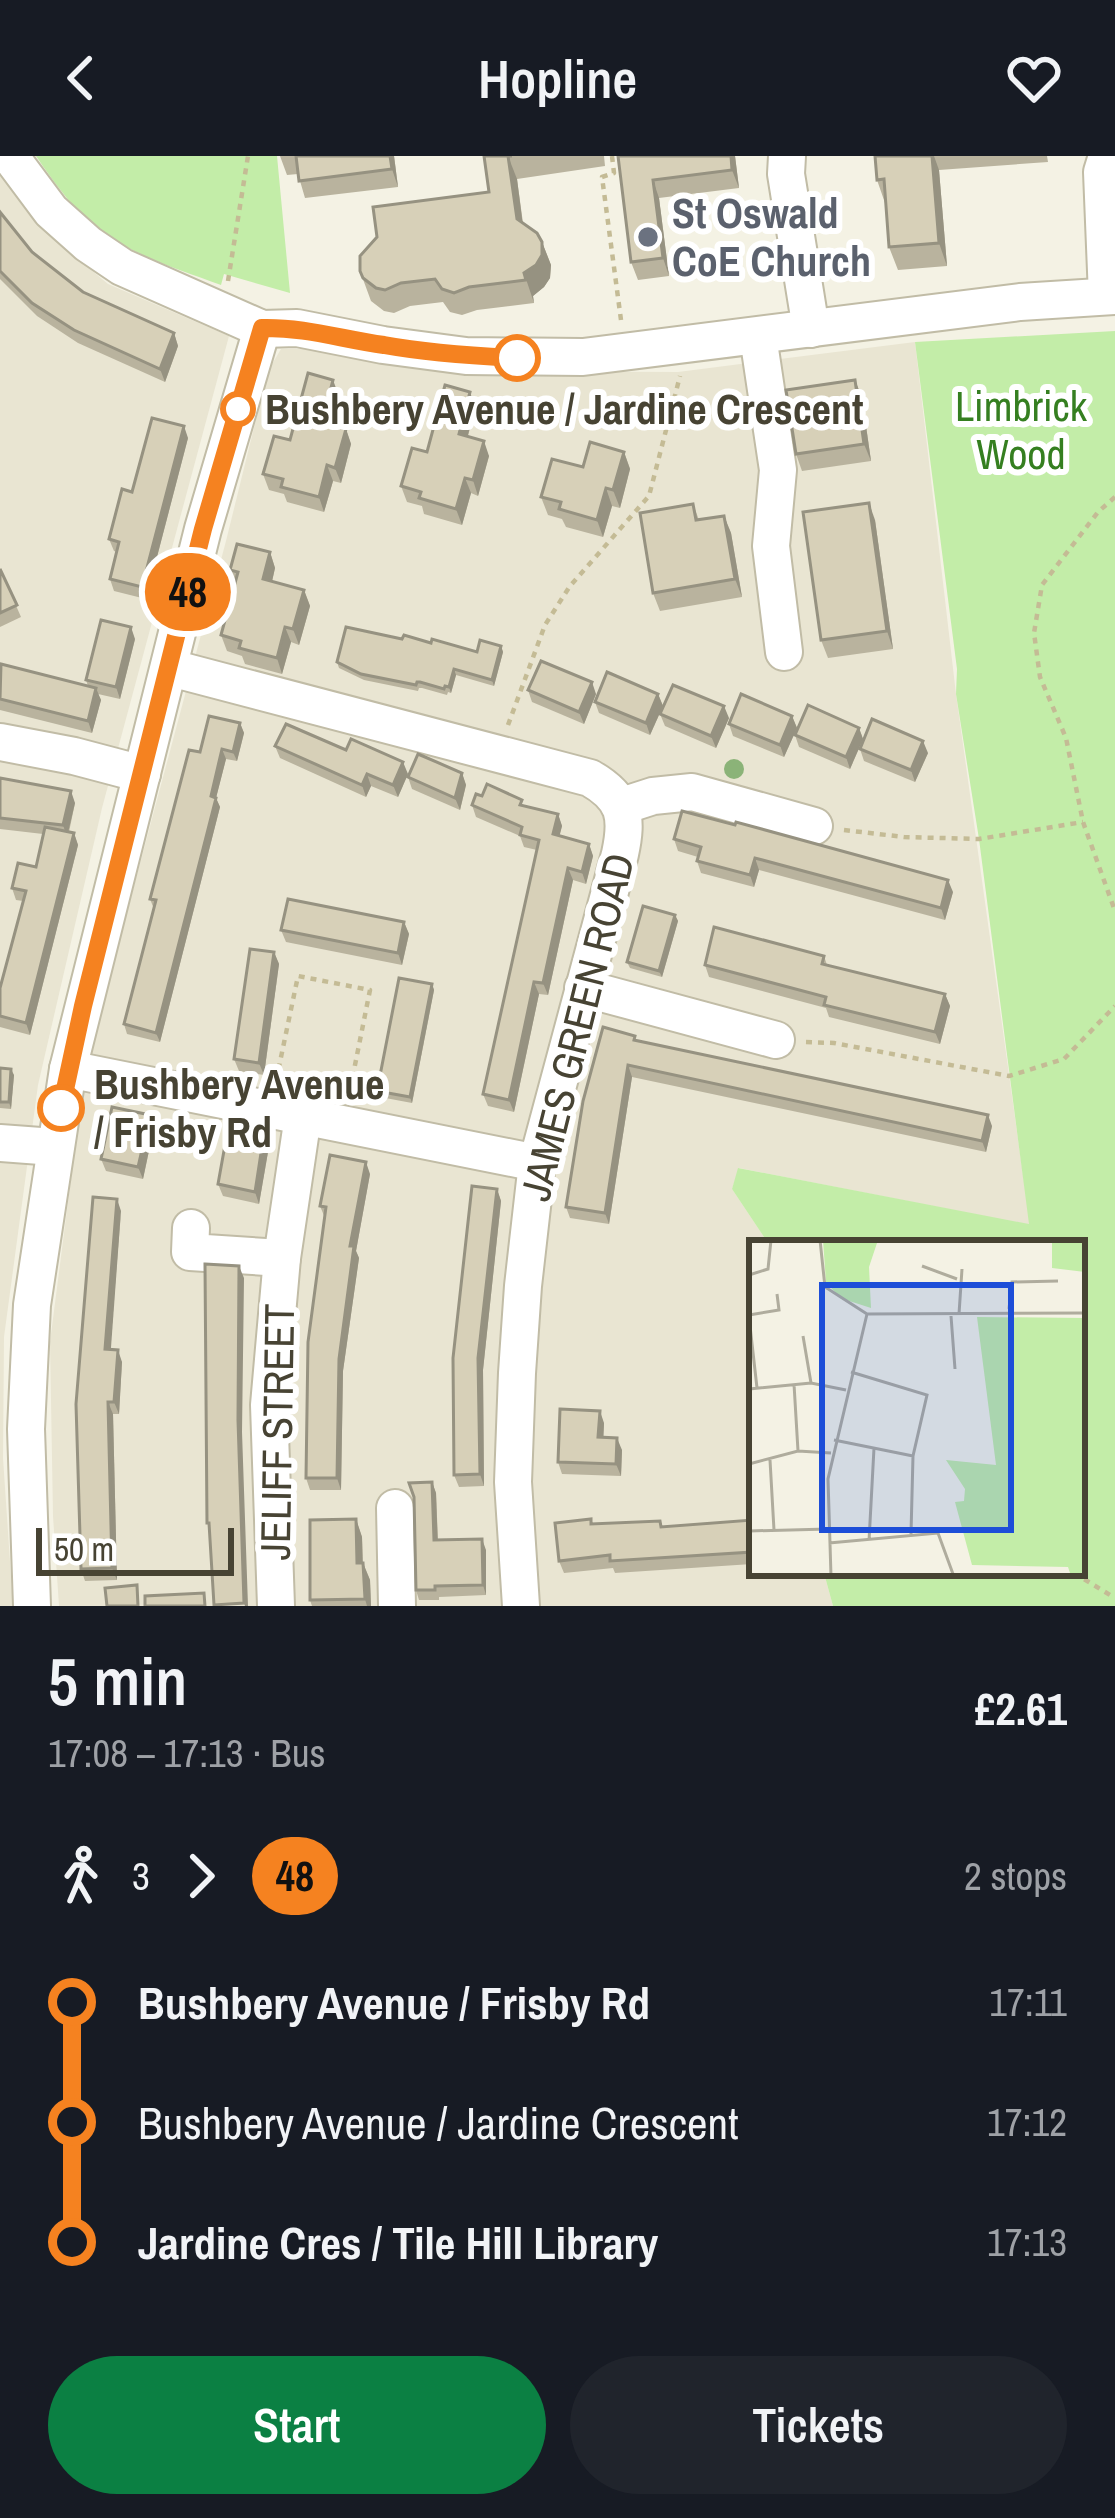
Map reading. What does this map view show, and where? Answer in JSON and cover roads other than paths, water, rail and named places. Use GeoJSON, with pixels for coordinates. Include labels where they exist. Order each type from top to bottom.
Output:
{"type":"FeatureCollection","features":[{"type":"Feature","properties":{"kind":"street"},"geometry":{"type":"LineString","coordinates":[[10,156],[52,211],[88,244],[122,267],[262,328],[297,328],[466,356],[538,358],[626,353],[1020,302],[1111,296],[1102,172],[1107,156]]}},
{"type":"Feature","properties":{"kind":"street"},"geometry":{"type":"LineString","coordinates":[[787,156],[811,329]]}},
{"type":"Feature","properties":{"kind":"street"},"geometry":{"type":"LineString","coordinates":[[21,1600],[32,1305],[68,1069],[203,529],[262,328]]}},
{"type":"Feature","properties":{"kind":"street"},"geometry":{"type":"LineString","coordinates":[[758,336],[778,470],[771,546],[784,652]]}},
{"type":"Feature","properties":{"kind":"street","name":"JAMES GREEN ROAD"},"geometry":{"type":"LineString","coordinates":[[171,668],[590,778],[608,788],[622,806],[624,834],[537,1163],[516,1395],[513,1482],[520,1606]]}},
{"type":"Feature","properties":{"kind":"street"},"geometry":{"type":"LineString","coordinates":[[0,742],[142,774]]}},
{"type":"Feature","properties":{"kind":"street","name":"JAMES GREEN ROAD"},"geometry":{"type":"LineString","coordinates":[[622,806],[653,796],[692,792],[814,826]]}},
{"type":"Feature","properties":{"kind":"street"},"geometry":{"type":"LineString","coordinates":[[583,988],[776,1040]]}},
{"type":"Feature","properties":{"kind":"street"},"geometry":{"type":"LineString","coordinates":[[68,1069],[537,1163]]}},
{"type":"Feature","properties":{"kind":"street","name":"JELIFF STREET"},"geometry":{"type":"LineString","coordinates":[[276,1606],[269,1405],[282,1258],[287,1113]]}},
{"type":"Feature","properties":{"kind":"street"},"geometry":{"type":"LineString","coordinates":[[0,1143],[54,1147]]}},
{"type":"Feature","properties":{"kind":"street","name":"JELIFF STREET"},"geometry":{"type":"LineString","coordinates":[[191,1228],[190,1252],[282,1258]]}},
{"type":"Feature","properties":{"kind":"street"},"geometry":{"type":"LineString","coordinates":[[395,1508],[397,1606]]}},
{"type":"Feature","properties":{"kind":"place","name":"St Oswald CoE Church"},"geometry":{"type":"Point","coordinates":[648,237]}},
{"type":"Feature","properties":{"kind":"place","name":"Bushbery Avenue / Jardine Crescent"},"geometry":{"type":"Point","coordinates":[238,409]}},
{"type":"Feature","properties":{"kind":"place","name":"Bushbery Avenue / Frisby Rd"},"geometry":{"type":"Point","coordinates":[61,1108]}},
{"type":"Feature","properties":{"kind":"park label","name":"Limbrick Wood"},"geometry":{"type":"Point","coordinates":[1021,430]}}]}
